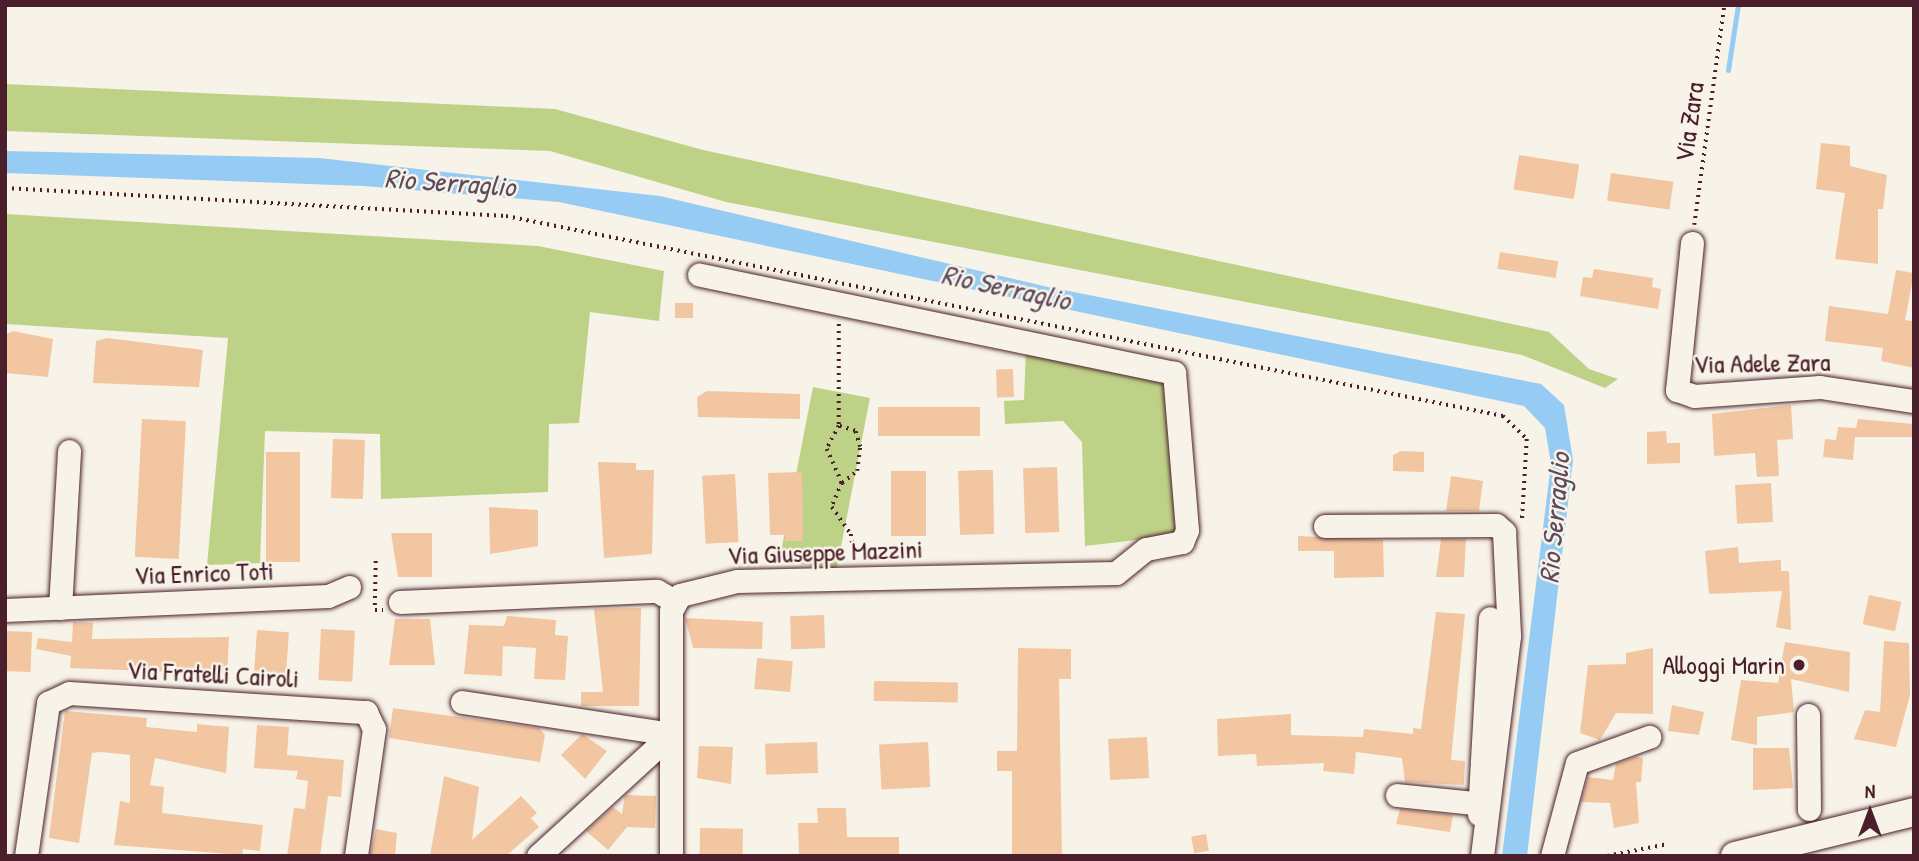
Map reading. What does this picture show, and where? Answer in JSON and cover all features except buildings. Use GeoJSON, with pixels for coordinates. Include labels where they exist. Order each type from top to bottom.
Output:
{"type":"FeatureCollection","features":[{"type":"Feature","properties":{"kind":"main road"},"geometry":{"type":"LineString","coordinates":[[1735,856],[1914,812]]}},
{"type":"Feature","properties":{"kind":"street","name":"Via Adele Zara"},"geometry":{"type":"LineString","coordinates":[[1692,243],[1677,390],[1694,396],[1820,387],[1914,401]]}},
{"type":"Feature","properties":{"kind":"street"},"geometry":{"type":"LineString","coordinates":[[699,275],[839,303]]}},
{"type":"Feature","properties":{"kind":"street","name":"Via Giuseppe Mazzini"},"geometry":{"type":"LineString","coordinates":[[674,601],[737,581],[1116,573],[1146,549],[1182,542],[1187,530],[1174,373],[839,303]]}},
{"type":"Feature","properties":{"kind":"street"},"geometry":{"type":"LineString","coordinates":[[60,608],[69,452]]}},
{"type":"Feature","properties":{"kind":"street"},"geometry":{"type":"LineString","coordinates":[[1325,526],[1496,525],[1504,532],[1509,636],[1482,856]]}},
{"type":"Feature","properties":{"kind":"street","name":"Via Enrico Toti"},"geometry":{"type":"LineString","coordinates":[[5,610],[328,596],[349,587]]}},
{"type":"Feature","properties":{"kind":"street"},"geometry":{"type":"LineString","coordinates":[[400,602],[657,591],[674,601],[671,856]]}},
{"type":"Feature","properties":{"kind":"street"},"geometry":{"type":"LineString","coordinates":[[1487,832],[1475,803],[1490,618]]}},
{"type":"Feature","properties":{"kind":"street","name":"Via Fratelli Cairoli"},"geometry":{"type":"LineString","coordinates":[[26,856],[52,696],[371,716],[356,856]]}},
{"type":"Feature","properties":{"kind":"street"},"geometry":{"type":"LineString","coordinates":[[462,702],[671,734]]}},
{"type":"Feature","properties":{"kind":"street"},"geometry":{"type":"LineString","coordinates":[[1808,715],[1809,809]]}},
{"type":"Feature","properties":{"kind":"street"},"geometry":{"type":"LineString","coordinates":[[538,856],[671,734]]}},
{"type":"Feature","properties":{"kind":"street"},"geometry":{"type":"LineString","coordinates":[[1552,856],[1577,763],[1649,737]]}},
{"type":"Feature","properties":{"kind":"street"},"geometry":{"type":"LineString","coordinates":[[1397,795],[1475,803]]}},
{"type":"Feature","properties":{"kind":"path","name":"Via Zara"},"geometry":{"type":"LineString","coordinates":[[1692,243],[1724,5]]}},
{"type":"Feature","properties":{"kind":"path"},"geometry":{"type":"LineString","coordinates":[[839,303],[839,426],[829,436],[827,455],[842,484]]}},
{"type":"Feature","properties":{"kind":"path"},"geometry":{"type":"LineString","coordinates":[[839,426],[855,431],[860,447],[857,471],[842,484],[832,507],[855,541],[855,559],[847,562]]}},
{"type":"Feature","properties":{"kind":"path"},"geometry":{"type":"LineString","coordinates":[[375,610],[376,561]]}},
{"type":"Feature","properties":{"kind":"path"},"geometry":{"type":"LineString","coordinates":[[1607,856],[1668,845]]}},
{"type":"Feature","properties":{"kind":"green space"},"geometry":{"type":"Polygon","coordinates":[[[5,84],[555,109],[703,150],[1549,332],[1589,369],[1618,379],[1605,388],[1522,355],[726,202],[550,151],[5,131],[5,84]]]}},
{"type":"Feature","properties":{"kind":"green space"},"geometry":{"type":"Polygon","coordinates":[[[5,214],[538,246],[664,271],[659,321],[590,312],[579,423],[549,424],[548,492],[381,499],[380,434],[265,431],[260,563],[207,565],[228,338],[5,324],[5,214]]]}},
{"type":"Feature","properties":{"kind":"green space"},"geometry":{"type":"Polygon","coordinates":[[[1026,347],[1170,377],[1179,535],[1085,546],[1082,442],[1063,421],[1005,424],[1004,401],[1024,400],[1026,347]]]}},
{"type":"Feature","properties":{"kind":"green space"},"geometry":{"type":"Polygon","coordinates":[[[813,387],[870,398],[836,571],[779,560],[813,387]]]}},
{"type":"Feature","properties":{"kind":"water","name":"Rio Serraglio"},"geometry":{"type":"Polygon","coordinates":[[[5,151],[319,158],[660,196],[1048,287],[1541,384],[1564,405],[1573,460],[1527,856],[1502,856],[1551,464],[1545,428],[1524,406],[559,202],[363,186],[5,173],[5,151]]]}},
{"type":"Feature","properties":{"kind":"waterway"},"geometry":{"type":"LineString","coordinates":[[1728,70],[1738,5]]}},
{"type":"Feature","properties":{"kind":"place","name":"Alloggi Marin"},"geometry":{"type":"Point","coordinates":[1799,665]}}]}
